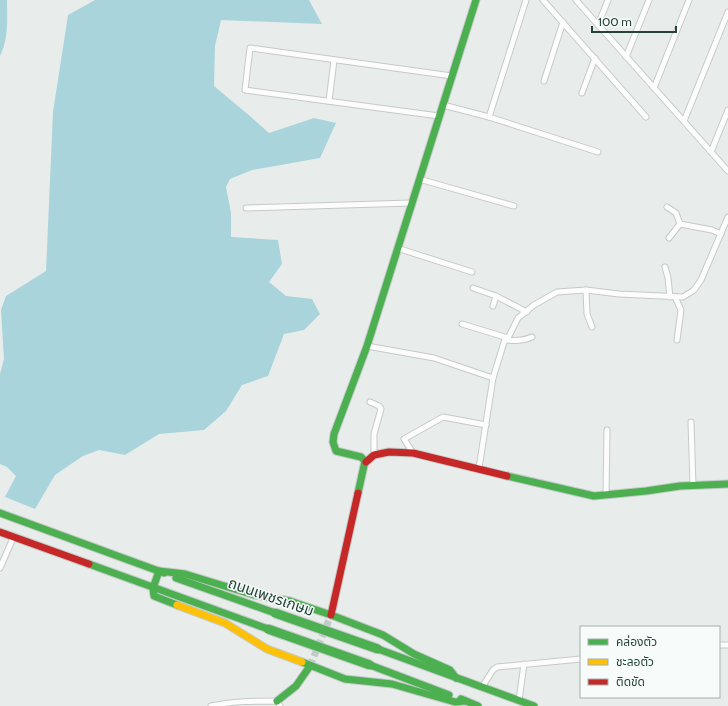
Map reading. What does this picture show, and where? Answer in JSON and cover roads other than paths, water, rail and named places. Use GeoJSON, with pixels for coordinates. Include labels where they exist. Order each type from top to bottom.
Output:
{"type":"FeatureCollection","features":[{"type":"Feature","properties":{"kind":"main road"},"geometry":{"type":"LineString","coordinates":[[332,615],[350,525],[365,461],[360,456],[336,451],[333,442],[334,434],[367,346],[476,0]]}},
{"type":"Feature","properties":{"kind":"main road"},"geometry":{"type":"LineString","coordinates":[[366,462],[374,455],[388,452],[413,453],[594,496],[728,484]]}},
{"type":"Feature","properties":{"kind":"main road","name":"ถนนเพชรเกษม"},"geometry":{"type":"LineString","coordinates":[[0,513],[534,706]]}},
{"type":"Feature","properties":{"kind":"main road","name":"ถนนเพชรเกษม"},"geometry":{"type":"LineString","coordinates":[[0,532],[153,588],[370,664],[478,706]]}},
{"type":"Feature","properties":{"kind":"main road"},"geometry":{"type":"LineString","coordinates":[[456,678],[450,670],[414,654],[383,635],[332,615],[290,601],[254,595],[185,574],[159,571],[153,588],[154,596],[225,622],[267,649],[345,679],[392,684],[455,702],[465,701]]}},
{"type":"Feature","properties":{"kind":"main road"},"geometry":{"type":"LineString","coordinates":[[279,704],[298,685],[310,666]]}},
{"type":"Feature","properties":{"kind":"street"},"geometry":{"type":"LineString","coordinates":[[489,117],[526,0]]}},
{"type":"Feature","properties":{"kind":"street"},"geometry":{"type":"LineString","coordinates":[[543,0],[646,117]]}},
{"type":"Feature","properties":{"kind":"street"},"geometry":{"type":"LineString","coordinates":[[576,0],[728,171]]}},
{"type":"Feature","properties":{"kind":"street"},"geometry":{"type":"LineString","coordinates":[[598,25],[608,0]]}},
{"type":"Feature","properties":{"kind":"street"},"geometry":{"type":"LineString","coordinates":[[626,57],[649,0]]}},
{"type":"Feature","properties":{"kind":"street"},"geometry":{"type":"LineString","coordinates":[[654,88],[689,0]]}},
{"type":"Feature","properties":{"kind":"street"},"geometry":{"type":"LineString","coordinates":[[684,121],[728,12]]}},
{"type":"Feature","properties":{"kind":"street"},"geometry":{"type":"LineString","coordinates":[[544,81],[563,22]]}},
{"type":"Feature","properties":{"kind":"street"},"geometry":{"type":"LineString","coordinates":[[439,116],[246,90],[250,48],[452,76]]}},
{"type":"Feature","properties":{"kind":"street"},"geometry":{"type":"LineString","coordinates":[[582,94],[595,58]]}},
{"type":"Feature","properties":{"kind":"street"},"geometry":{"type":"LineString","coordinates":[[329,102],[334,60]]}},
{"type":"Feature","properties":{"kind":"street"},"geometry":{"type":"LineString","coordinates":[[443,105],[489,117],[598,152]]}},
{"type":"Feature","properties":{"kind":"street"},"geometry":{"type":"LineString","coordinates":[[711,152],[728,110]]}},
{"type":"Feature","properties":{"kind":"street"},"geometry":{"type":"LineString","coordinates":[[419,179],[514,206]]}},
{"type":"Feature","properties":{"kind":"street"},"geometry":{"type":"LineString","coordinates":[[246,208],[411,203]]}},
{"type":"Feature","properties":{"kind":"street"},"geometry":{"type":"LineString","coordinates":[[667,207],[676,213],[680,224]]}},
{"type":"Feature","properties":{"kind":"street"},"geometry":{"type":"LineString","coordinates":[[479,468],[493,378],[507,339],[518,318],[534,305],[557,292],[586,290],[619,294],[673,297],[683,296],[694,290],[701,280],[728,217]]}},
{"type":"Feature","properties":{"kind":"street"},"geometry":{"type":"LineString","coordinates":[[680,224],[712,230],[720,234]]}},
{"type":"Feature","properties":{"kind":"street"},"geometry":{"type":"LineString","coordinates":[[669,238],[680,224]]}},
{"type":"Feature","properties":{"kind":"street"},"geometry":{"type":"LineString","coordinates":[[397,248],[472,272]]}},
{"type":"Feature","properties":{"kind":"street"},"geometry":{"type":"LineString","coordinates":[[665,267],[673,297],[681,310],[677,340]]}},
{"type":"Feature","properties":{"kind":"street"},"geometry":{"type":"LineString","coordinates":[[474,288],[496,296],[527,312]]}},
{"type":"Feature","properties":{"kind":"street"},"geometry":{"type":"LineString","coordinates":[[586,290],[587,314],[592,327]]}},
{"type":"Feature","properties":{"kind":"street"},"geometry":{"type":"LineString","coordinates":[[494,306],[496,296]]}},
{"type":"Feature","properties":{"kind":"street"},"geometry":{"type":"LineString","coordinates":[[462,324],[516,341],[532,338]]}},
{"type":"Feature","properties":{"kind":"street"},"geometry":{"type":"LineString","coordinates":[[367,346],[434,358],[493,378]]}},
{"type":"Feature","properties":{"kind":"street"},"geometry":{"type":"LineString","coordinates":[[370,402],[379,406],[381,409],[374,434],[374,455]]}},
{"type":"Feature","properties":{"kind":"street"},"geometry":{"type":"LineString","coordinates":[[413,453],[404,438],[443,416],[486,425]]}},
{"type":"Feature","properties":{"kind":"street"},"geometry":{"type":"LineString","coordinates":[[691,422],[693,486]]}},
{"type":"Feature","properties":{"kind":"street"},"geometry":{"type":"LineString","coordinates":[[606,495],[607,430]]}},
{"type":"Feature","properties":{"kind":"street"},"geometry":{"type":"LineString","coordinates":[[0,568],[14,536]]}},
{"type":"Feature","properties":{"kind":"street"},"geometry":{"type":"LineString","coordinates":[[482,687],[493,670],[497,667],[580,659]]}},
{"type":"Feature","properties":{"kind":"street"},"geometry":{"type":"LineString","coordinates":[[519,700],[524,664]]}},
{"type":"Feature","properties":{"kind":"street"},"geometry":{"type":"LineString","coordinates":[[211,706],[237,703],[279,704]]}},
{"type":"Feature","properties":{"kind":"water"},"geometry":{"type":"Polygon","coordinates":[[[0,0],[7,0],[7,28],[5,42],[0,56],[0,0]]]}},
{"type":"Feature","properties":{"kind":"water"},"geometry":{"type":"Polygon","coordinates":[[[95,0],[309,0],[322,24],[221,20],[215,46],[214,86],[269,133],[314,118],[336,123],[320,158],[252,170],[230,179],[226,187],[231,213],[231,237],[278,240],[282,264],[269,282],[286,296],[312,299],[320,314],[304,330],[284,334],[268,376],[242,385],[226,411],[204,430],[159,434],[125,455],[99,450],[83,456],[55,475],[35,509],[5,497],[16,476],[7,467],[0,464],[0,374],[4,359],[1,310],[6,296],[46,271],[53,112],[68,15],[95,0]]]}},
{"type":"Feature","properties":{"kind":"tunnel"},"geometry":{"type":"LineString","coordinates":[[310,666],[331,615]]}}]}
